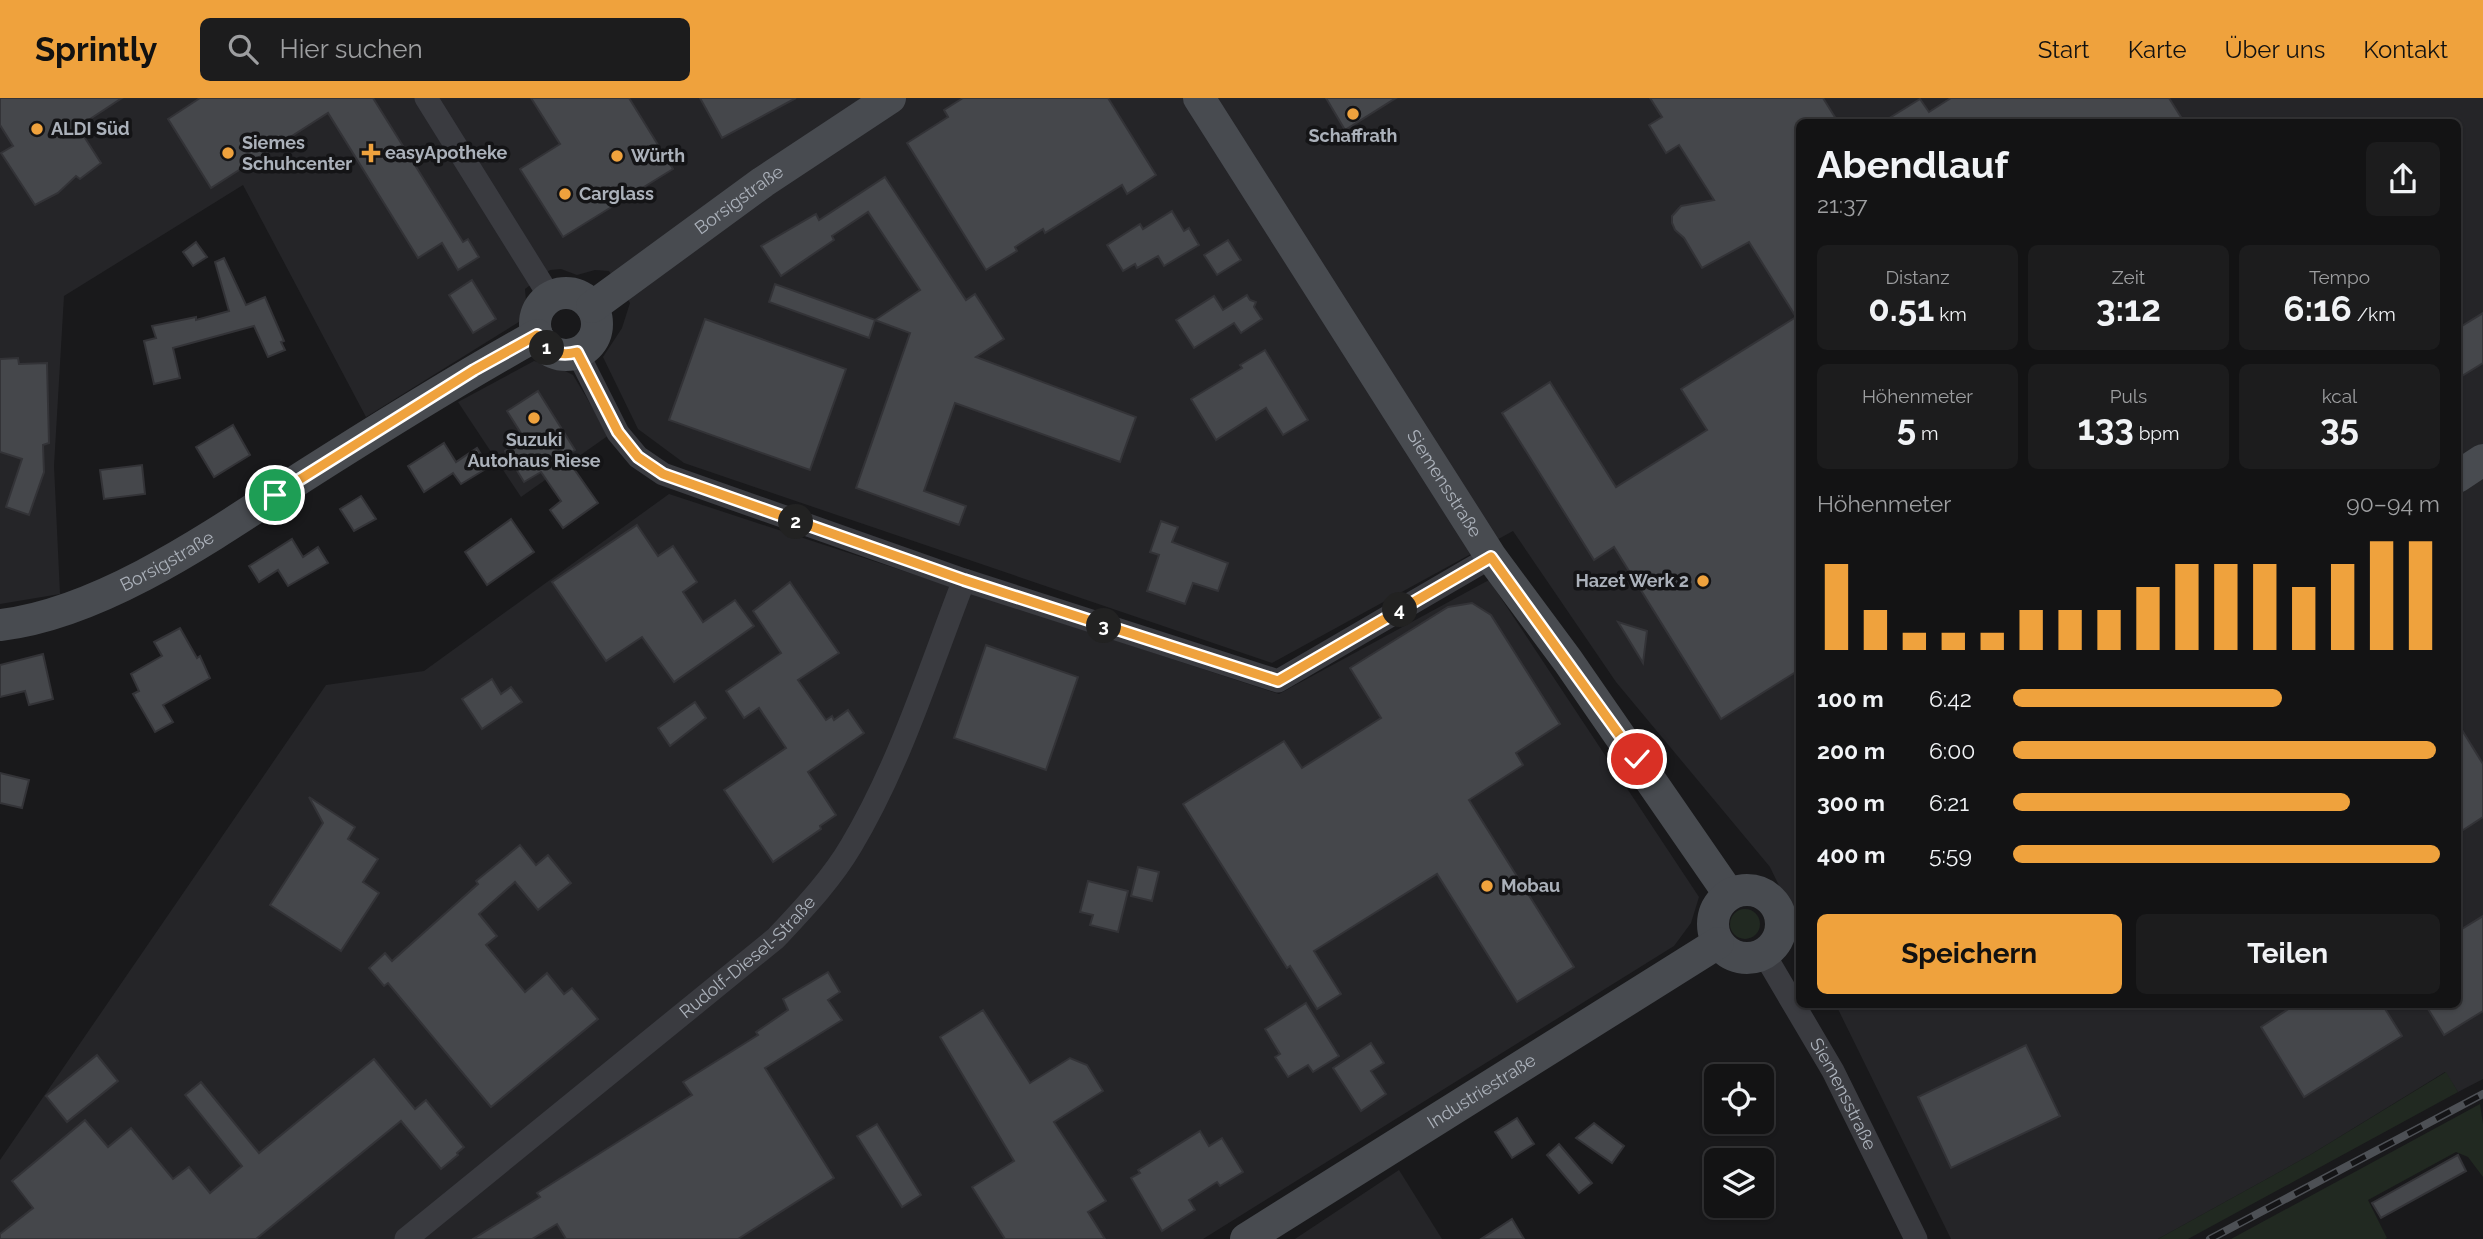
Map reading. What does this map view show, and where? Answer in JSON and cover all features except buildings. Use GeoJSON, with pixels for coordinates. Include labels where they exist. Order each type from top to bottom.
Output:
{"type":"FeatureCollection","features":[{"type":"Feature","properties":{"kind":"street"},"geometry":{"type":"LineString","coordinates":[[426,98],[550,297]]}},
{"type":"Feature","properties":{"kind":"street","name":"Borsigstraße"},"geometry":{"type":"LineString","coordinates":[[592,307],[763,182],[890,98]]}},
{"type":"Feature","properties":{"kind":"street","name":"Siemensstraße"},"geometry":{"type":"LineString","coordinates":[[1199,98],[1491,557],[1568,662],[1729,894]]}},
{"type":"Feature","properties":{"kind":"street"},"geometry":{"type":"LineString","coordinates":[[568,293],[586,300],[592,307],[597,324],[595,333],[592,341],[577,352],[558,354],[549,350],[537,335],[537,314],[542,304],[550,297],[568,293]]}},
{"type":"Feature","properties":{"kind":"street","name":"Borsigstraße"},"geometry":{"type":"LineString","coordinates":[[0,625],[69,608],[132,580],[203,541],[462,377],[537,335]]}},
{"type":"Feature","properties":{"kind":"street"},"geometry":{"type":"LineString","coordinates":[[577,352],[618,432],[638,457],[663,474],[964,580],[1278,681],[1491,557]]}},
{"type":"Feature","properties":{"kind":"street"},"geometry":{"type":"LineString","coordinates":[[2461,474],[2483,460]]}},
{"type":"Feature","properties":{"kind":"street","name":"Rudolf-Diesel-Straße"},"geometry":{"type":"LineString","coordinates":[[406,1239],[776,938],[810,901],[850,848],[889,775],[964,580]]}},
{"type":"Feature","properties":{"kind":"street"},"geometry":{"type":"LineString","coordinates":[[1746,889],[1787,898],[1777,941],[1764,954],[1748,959],[1731,955],[1718,943],[1712,925],[1716,907],[1729,894],[1746,889]]}},
{"type":"Feature","properties":{"kind":"street","name":"Industriestraße"},"geometry":{"type":"LineString","coordinates":[[1246,1239],[1718,943]]}},
{"type":"Feature","properties":{"kind":"street","name":"Siemensstraße"},"geometry":{"type":"LineString","coordinates":[[1764,954],[1833,1071],[1916,1239]]}},
{"type":"Feature","properties":{"kind":"shaded area"},"geometry":{"type":"Polygon","coordinates":[[[0,98],[2483,98],[2483,1079],[2458,1092],[2445,1072],[2310,1155],[2158,1239],[1951,1239],[1837,1008],[2461,1008],[2461,119],[1796,119],[1796,921],[1770,867],[1616,682],[1513,531],[1272,663],[684,463],[638,429],[603,357],[622,328],[630,303],[609,271],[595,270],[577,275],[561,269],[550,270],[525,289],[526,301],[522,320],[366,417],[243,185],[64,296],[54,466],[60,594],[0,604],[0,98]]]}},
{"type":"Feature","properties":{"kind":"shaded area","name":"Suzuki Autohaus Riese"},"geometry":{"type":"Polygon","coordinates":[[[534,361],[555,366],[573,375],[609,435],[521,497],[458,402],[534,361]]]}},
{"type":"Feature","properties":{"kind":"shaded area"},"geometry":{"type":"Polygon","coordinates":[[[669,494],[1279,694],[1489,580],[1699,897],[1691,923],[1674,946],[1203,1239],[0,1239],[0,1160],[326,685],[424,671],[669,494]]]}},
{"type":"Feature","properties":{"kind":"shaded area"},"geometry":{"type":"Polygon","coordinates":[[[1745,909],[1756,913],[1760,924],[1756,935],[1745,939],[1734,935],[1730,924],[1734,913],[1745,909]]]}},
{"type":"Feature","properties":{"kind":"shaded area"},"geometry":{"type":"Polygon","coordinates":[[[2446,1072],[2458,1092],[2188,1239],[2158,1239],[2310,1155],[2446,1072]]]}},
{"type":"Feature","properties":{"kind":"shaded area"},"geometry":{"type":"Polygon","coordinates":[[[2480,1104],[2483,1124],[2483,1177],[2468,1157],[2456,1152],[2368,1200],[2387,1238],[2231,1239],[2480,1104]]]}},
{"type":"Feature","properties":{"kind":"shaded area"},"geometry":{"type":"Polygon","coordinates":[[[1399,1170],[1442,1239],[1295,1239],[1399,1170]]]}},
{"type":"Feature","properties":{"kind":"railway"},"geometry":{"type":"LineString","coordinates":[[2210,1239],[2483,1094]]}},
{"type":"Feature","properties":{"kind":"place","name":"Schaffrath"},"geometry":{"type":"Point","coordinates":[1353,114]}},
{"type":"Feature","properties":{"kind":"place","name":"ALDI Süd"},"geometry":{"type":"Point","coordinates":[37,129]}},
{"type":"Feature","properties":{"kind":"place","name":"Siemes Schuhcenter"},"geometry":{"type":"Point","coordinates":[228,153]}},
{"type":"Feature","properties":{"kind":"place","name":"easyApotheke"},"geometry":{"type":"Point","coordinates":[371,153]}},
{"type":"Feature","properties":{"kind":"place","name":"Würth"},"geometry":{"type":"Point","coordinates":[617,156]}},
{"type":"Feature","properties":{"kind":"place","name":"Carglass"},"geometry":{"type":"Point","coordinates":[565,194]}},
{"type":"Feature","properties":{"kind":"place","name":"Suzuki Autohaus Riese"},"geometry":{"type":"Point","coordinates":[534,418]}},
{"type":"Feature","properties":{"kind":"place","name":"Hazet Werk 2"},"geometry":{"type":"Point","coordinates":[1703,581]}},
{"type":"Feature","properties":{"kind":"place","name":"Mobau"},"geometry":{"type":"Point","coordinates":[1487,886]}},
{"type":"Feature","properties":{"kind":"route"},"geometry":{"type":"LineString","coordinates":[[275,495],[474,370],[537,335],[549,350],[558,354],[577,352],[618,432],[638,457],[663,474],[964,580],[1278,681],[1491,557],[1637,759]]}}]}
